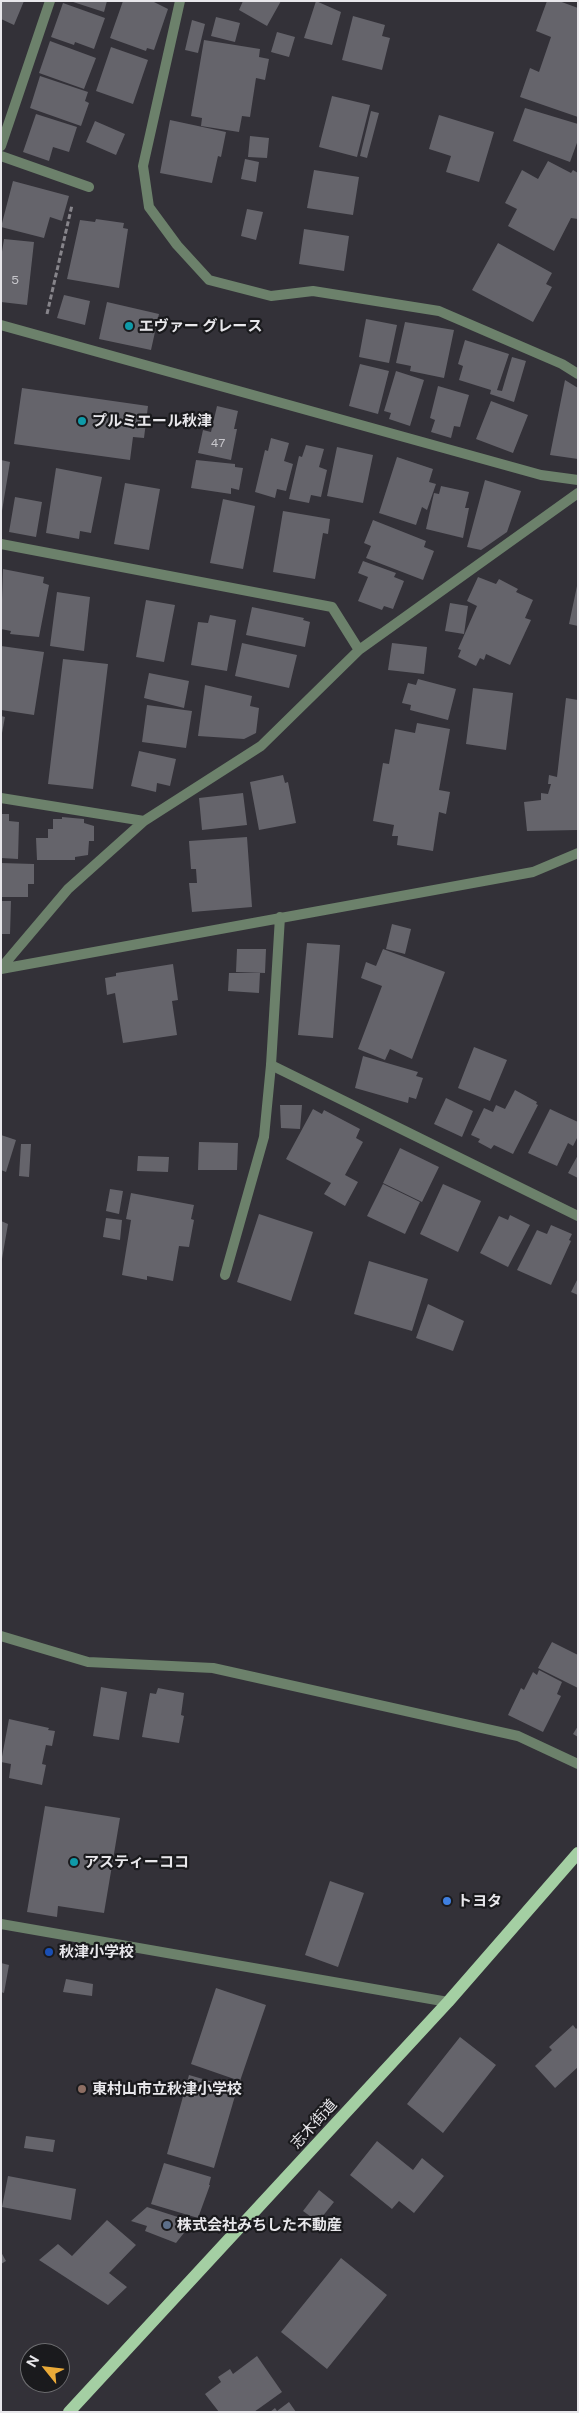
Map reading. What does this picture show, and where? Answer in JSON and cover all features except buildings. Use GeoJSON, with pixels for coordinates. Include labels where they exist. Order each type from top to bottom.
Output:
{"type":"FeatureCollection","features":[{"type":"Feature","properties":{"kind":"main road","name":"志木街道"},"geometry":{"type":"LineString","coordinates":[[69,2412],[448,2002],[578,1853]]}},
{"type":"Feature","properties":{"kind":"street"},"geometry":{"type":"LineString","coordinates":[[1,146],[50,1]]}},
{"type":"Feature","properties":{"kind":"street"},"geometry":{"type":"LineString","coordinates":[[180,1],[142,166],[149,207],[178,245],[209,280],[271,296],[313,290],[439,312],[562,364],[578,374]]}},
{"type":"Feature","properties":{"kind":"street"},"geometry":{"type":"LineString","coordinates":[[1,156],[89,187]]}},
{"type":"Feature","properties":{"kind":"street"},"geometry":{"type":"LineString","coordinates":[[1,325],[541,476],[578,480]]}},
{"type":"Feature","properties":{"kind":"street"},"geometry":{"type":"LineString","coordinates":[[1,968],[68,888],[144,821],[262,746],[359,650],[578,493]]}},
{"type":"Feature","properties":{"kind":"street"},"geometry":{"type":"LineString","coordinates":[[1,544],[332,606],[359,650]]}},
{"type":"Feature","properties":{"kind":"street"},"geometry":{"type":"LineString","coordinates":[[1,798],[144,821]]}},
{"type":"Feature","properties":{"kind":"street"},"geometry":{"type":"LineString","coordinates":[[1,968],[533,872],[578,853]]}},
{"type":"Feature","properties":{"kind":"street"},"geometry":{"type":"LineString","coordinates":[[225,1275],[264,1138],[280,917]]}},
{"type":"Feature","properties":{"kind":"street"},"geometry":{"type":"LineString","coordinates":[[270,1065],[578,1216]]}},
{"type":"Feature","properties":{"kind":"street"},"geometry":{"type":"LineString","coordinates":[[1,1636],[88,1662],[222,1670],[518,1736],[578,1764]]}},
{"type":"Feature","properties":{"kind":"street"},"geometry":{"type":"LineString","coordinates":[[1,1924],[448,2002]]}},
{"type":"Feature","properties":{"kind":"path"},"geometry":{"type":"LineString","coordinates":[[41,336],[78,183]]}},
{"type":"Feature","properties":{"kind":"place","name":"エヴァー グレース"},"geometry":{"type":"Point","coordinates":[129,326]}},
{"type":"Feature","properties":{"kind":"place","name":"プルミエール秋津"},"geometry":{"type":"Point","coordinates":[82,421]}},
{"type":"Feature","properties":{"kind":"place","name":"アスティーココ"},"geometry":{"type":"Point","coordinates":[74,1862]}},
{"type":"Feature","properties":{"kind":"place","name":"トヨタ"},"geometry":{"type":"Point","coordinates":[447,1901]}},
{"type":"Feature","properties":{"kind":"place","name":"秋津小学校"},"geometry":{"type":"Point","coordinates":[49,1952]}},
{"type":"Feature","properties":{"kind":"place","name":"東村山市立秋津小学校"},"geometry":{"type":"Point","coordinates":[82,2089]}},
{"type":"Feature","properties":{"kind":"place","name":"株式会社みちした不動産"},"geometry":{"type":"Point","coordinates":[167,2225]}}]}
